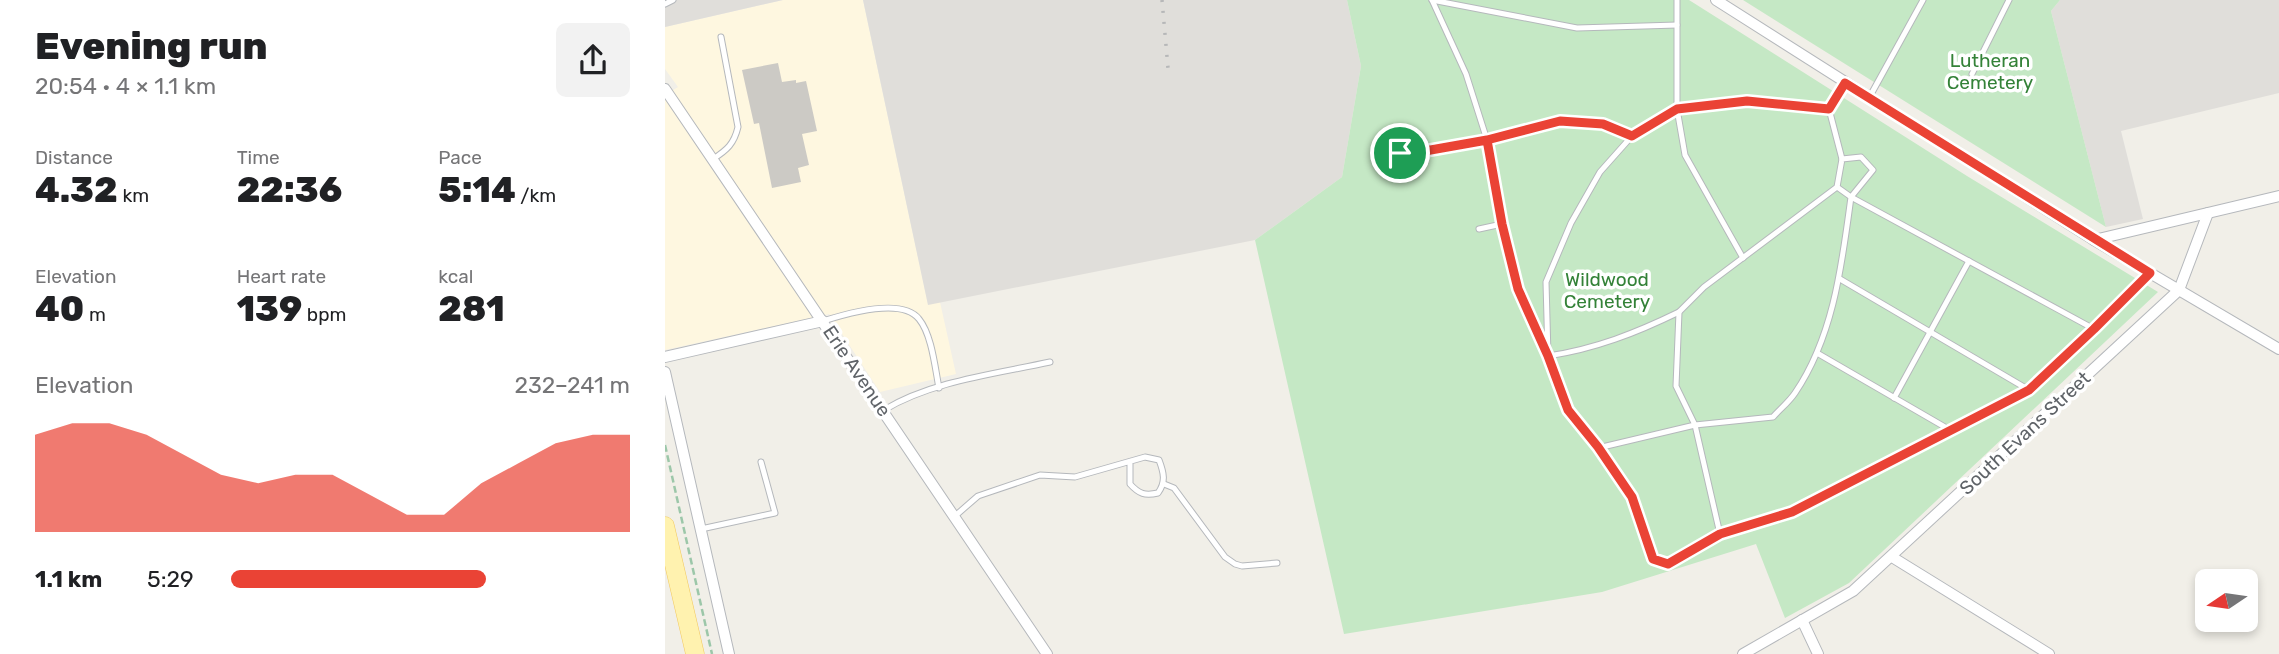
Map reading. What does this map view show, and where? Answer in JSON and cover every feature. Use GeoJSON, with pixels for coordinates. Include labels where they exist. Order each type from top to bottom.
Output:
{"type":"FeatureCollection","features":[{"type":"Feature","properties":{"kind":"main road"},"geometry":{"type":"LineString","coordinates":[[665,526],[695,654]]}},
{"type":"Feature","properties":{"kind":"street"},"geometry":{"type":"LineString","coordinates":[[1716,0],[2094,240],[2279,349]]}},
{"type":"Feature","properties":{"kind":"street","name":"Erie Avenue"},"geometry":{"type":"LineString","coordinates":[[665,89],[1047,654]]}},
{"type":"Feature","properties":{"kind":"street"},"geometry":{"type":"LineString","coordinates":[[2094,240],[2279,196]]}},
{"type":"Feature","properties":{"kind":"street","name":"South Evans Street"},"geometry":{"type":"LineString","coordinates":[[1743,654],[1853,592],[2179,290],[2209,213]]}},
{"type":"Feature","properties":{"kind":"street"},"geometry":{"type":"LineString","coordinates":[[665,357],[823,321]]}},
{"type":"Feature","properties":{"kind":"street"},"geometry":{"type":"LineString","coordinates":[[665,372],[729,654]]}},
{"type":"Feature","properties":{"kind":"street"},"geometry":{"type":"LineString","coordinates":[[1892,557],[2049,654]]}},
{"type":"Feature","properties":{"kind":"street"},"geometry":{"type":"LineString","coordinates":[[1802,621],[1818,654]]}},
{"type":"Feature","properties":{"kind":"lane"},"geometry":{"type":"LineString","coordinates":[[665,5],[673,0]]}},
{"type":"Feature","properties":{"kind":"lane"},"geometry":{"type":"LineString","coordinates":[[1677,25],[1577,28],[1432,0],[1466,74],[1487,140],[1502,224],[1518,289],[1548,356],[1568,410],[1598,447],[1632,497],[1653,559],[1668,564],[1720,534],[1792,512],[2029,390],[2150,273]]}},
{"type":"Feature","properties":{"kind":"lane"},"geometry":{"type":"LineString","coordinates":[[1677,0],[1677,109],[1685,155],[1743,258]]}},
{"type":"Feature","properties":{"kind":"lane"},"geometry":{"type":"LineString","coordinates":[[1869,98],[1923,0]]}},
{"type":"Feature","properties":{"kind":"lane"},"geometry":{"type":"LineString","coordinates":[[1972,74],[2009,0]]}},
{"type":"Feature","properties":{"kind":"lane"},"geometry":{"type":"LineString","coordinates":[[713,159],[729,149],[738,127],[721,37]]}},
{"type":"Feature","properties":{"kind":"lane"},"geometry":{"type":"LineString","coordinates":[[1548,356],[1584,350],[1636,333],[1679,312],[1704,287],[1837,187],[1842,159],[1829,109],[1845,83]]}},
{"type":"Feature","properties":{"kind":"lane"},"geometry":{"type":"LineString","coordinates":[[1548,356],[1546,282],[1571,223],[1600,172],[1632,136],[1677,109],[1747,101],[1829,109]]}},
{"type":"Feature","properties":{"kind":"lane"},"geometry":{"type":"LineString","coordinates":[[1425,151],[1487,140],[1560,121],[1603,124],[1632,136]]}},
{"type":"Feature","properties":{"kind":"lane"},"geometry":{"type":"LineString","coordinates":[[1409,141],[1421,144],[1425,151],[1421,162],[1414,166],[1406,164],[1400,153],[1409,141]]}},
{"type":"Feature","properties":{"kind":"lane"},"geometry":{"type":"LineString","coordinates":[[1598,447],[1695,425],[1773,417],[1795,394],[1817,353],[1840,279],[1851,197],[1873,170],[1861,157],[1842,159]]}},
{"type":"Feature","properties":{"kind":"lane"},"geometry":{"type":"LineString","coordinates":[[1837,187],[2094,329]]}},
{"type":"Feature","properties":{"kind":"lane"},"geometry":{"type":"LineString","coordinates":[[1479,229],[1502,224]]}},
{"type":"Feature","properties":{"kind":"lane"},"geometry":{"type":"LineString","coordinates":[[1894,398],[1969,261]]}},
{"type":"Feature","properties":{"kind":"lane"},"geometry":{"type":"LineString","coordinates":[[1840,279],[2029,390]]}},
{"type":"Feature","properties":{"kind":"lane"},"geometry":{"type":"LineString","coordinates":[[823,321],[859,311],[890,308],[905,310],[919,318],[939,388]]}},
{"type":"Feature","properties":{"kind":"lane"},"geometry":{"type":"LineString","coordinates":[[1679,312],[1676,386],[1695,425],[1720,534]]}},
{"type":"Feature","properties":{"kind":"lane"},"geometry":{"type":"LineString","coordinates":[[1817,353],[1950,430]]}},
{"type":"Feature","properties":{"kind":"lane"},"geometry":{"type":"LineString","coordinates":[[884,411],[905,398],[1050,362]]}},
{"type":"Feature","properties":{"kind":"lane"},"geometry":{"type":"LineString","coordinates":[[955,516],[978,496],[1008,484],[1040,475],[1075,477],[1145,457],[1159,460],[1164,484],[1158,493],[1148,496],[1137,492],[1130,484],[1130,462]]}},
{"type":"Feature","properties":{"kind":"lane"},"geometry":{"type":"LineString","coordinates":[[701,529],[775,513],[761,462]]}},
{"type":"Feature","properties":{"kind":"lane"},"geometry":{"type":"LineString","coordinates":[[1164,484],[1174,488],[1225,557],[1235,564],[1277,563]]}},
{"type":"Feature","properties":{"kind":"path"},"geometry":{"type":"LineString","coordinates":[[665,445],[712,654]]}},
{"type":"Feature","properties":{"kind":"shaded area"},"geometry":{"type":"Polygon","coordinates":[[[665,0],[783,0],[665,27],[665,0]]]}},
{"type":"Feature","properties":{"kind":"shaded area"},"geometry":{"type":"Polygon","coordinates":[[[783,0],[863,0],[928,304],[940,302],[956,374],[880,392],[829,314],[665,350],[665,95],[678,87],[665,69],[665,27],[783,0]]]}},
{"type":"Feature","properties":{"kind":"shaded area"},"geometry":{"type":"Polygon","coordinates":[[[863,0],[1347,0],[1361,66],[1342,177],[1255,240],[928,305],[863,0]]]}},
{"type":"Feature","properties":{"kind":"shaded area"},"geometry":{"type":"Polygon","coordinates":[[[2060,0],[2279,0],[2279,93],[2121,131],[2143,219],[2106,227],[2051,11],[2060,0]]]}},
{"type":"Feature","properties":{"kind":"green space","name":"Wildwood Cemetery"},"geometry":{"type":"Polygon","coordinates":[[[1347,0],[1689,0],[1967,176],[2158,292],[1849,583],[1785,618],[1756,544],[1602,592],[1344,634],[1255,240],[1342,177],[1361,66],[1347,0]]]}},
{"type":"Feature","properties":{"kind":"green space","name":"Lutheran Cemetery"},"geometry":{"type":"Polygon","coordinates":[[[1743,0],[2060,0],[2051,11],[2106,227],[1743,0]]]}},
{"type":"Feature","properties":{"kind":"building"},"geometry":{"type":"Polygon","coordinates":[[[778,63],[782,82],[806,81],[817,131],[802,134],[809,165],[798,168],[801,182],[772,188],[759,123],[754,124],[742,70],[778,63]]]}},
{"type":"Feature","properties":{"kind":"railway"},"geometry":{"type":"LineString","coordinates":[[1162,0],[1168,68]]}},
{"type":"Feature","properties":{"kind":"route"},"geometry":{"type":"LineString","coordinates":[[1400,153],[1406,164],[1414,166],[1424,159],[1425,151],[1487,140],[1560,121],[1603,124],[1632,136],[1677,109],[1747,101],[1829,109],[1845,83],[2150,273],[2029,390],[1792,512],[1720,534],[1668,564],[1653,559],[1632,497],[1598,447],[1568,410],[1548,356],[1518,289],[1502,224],[1487,140],[1425,151],[1421,144],[1409,141],[1400,153]]}}]}
